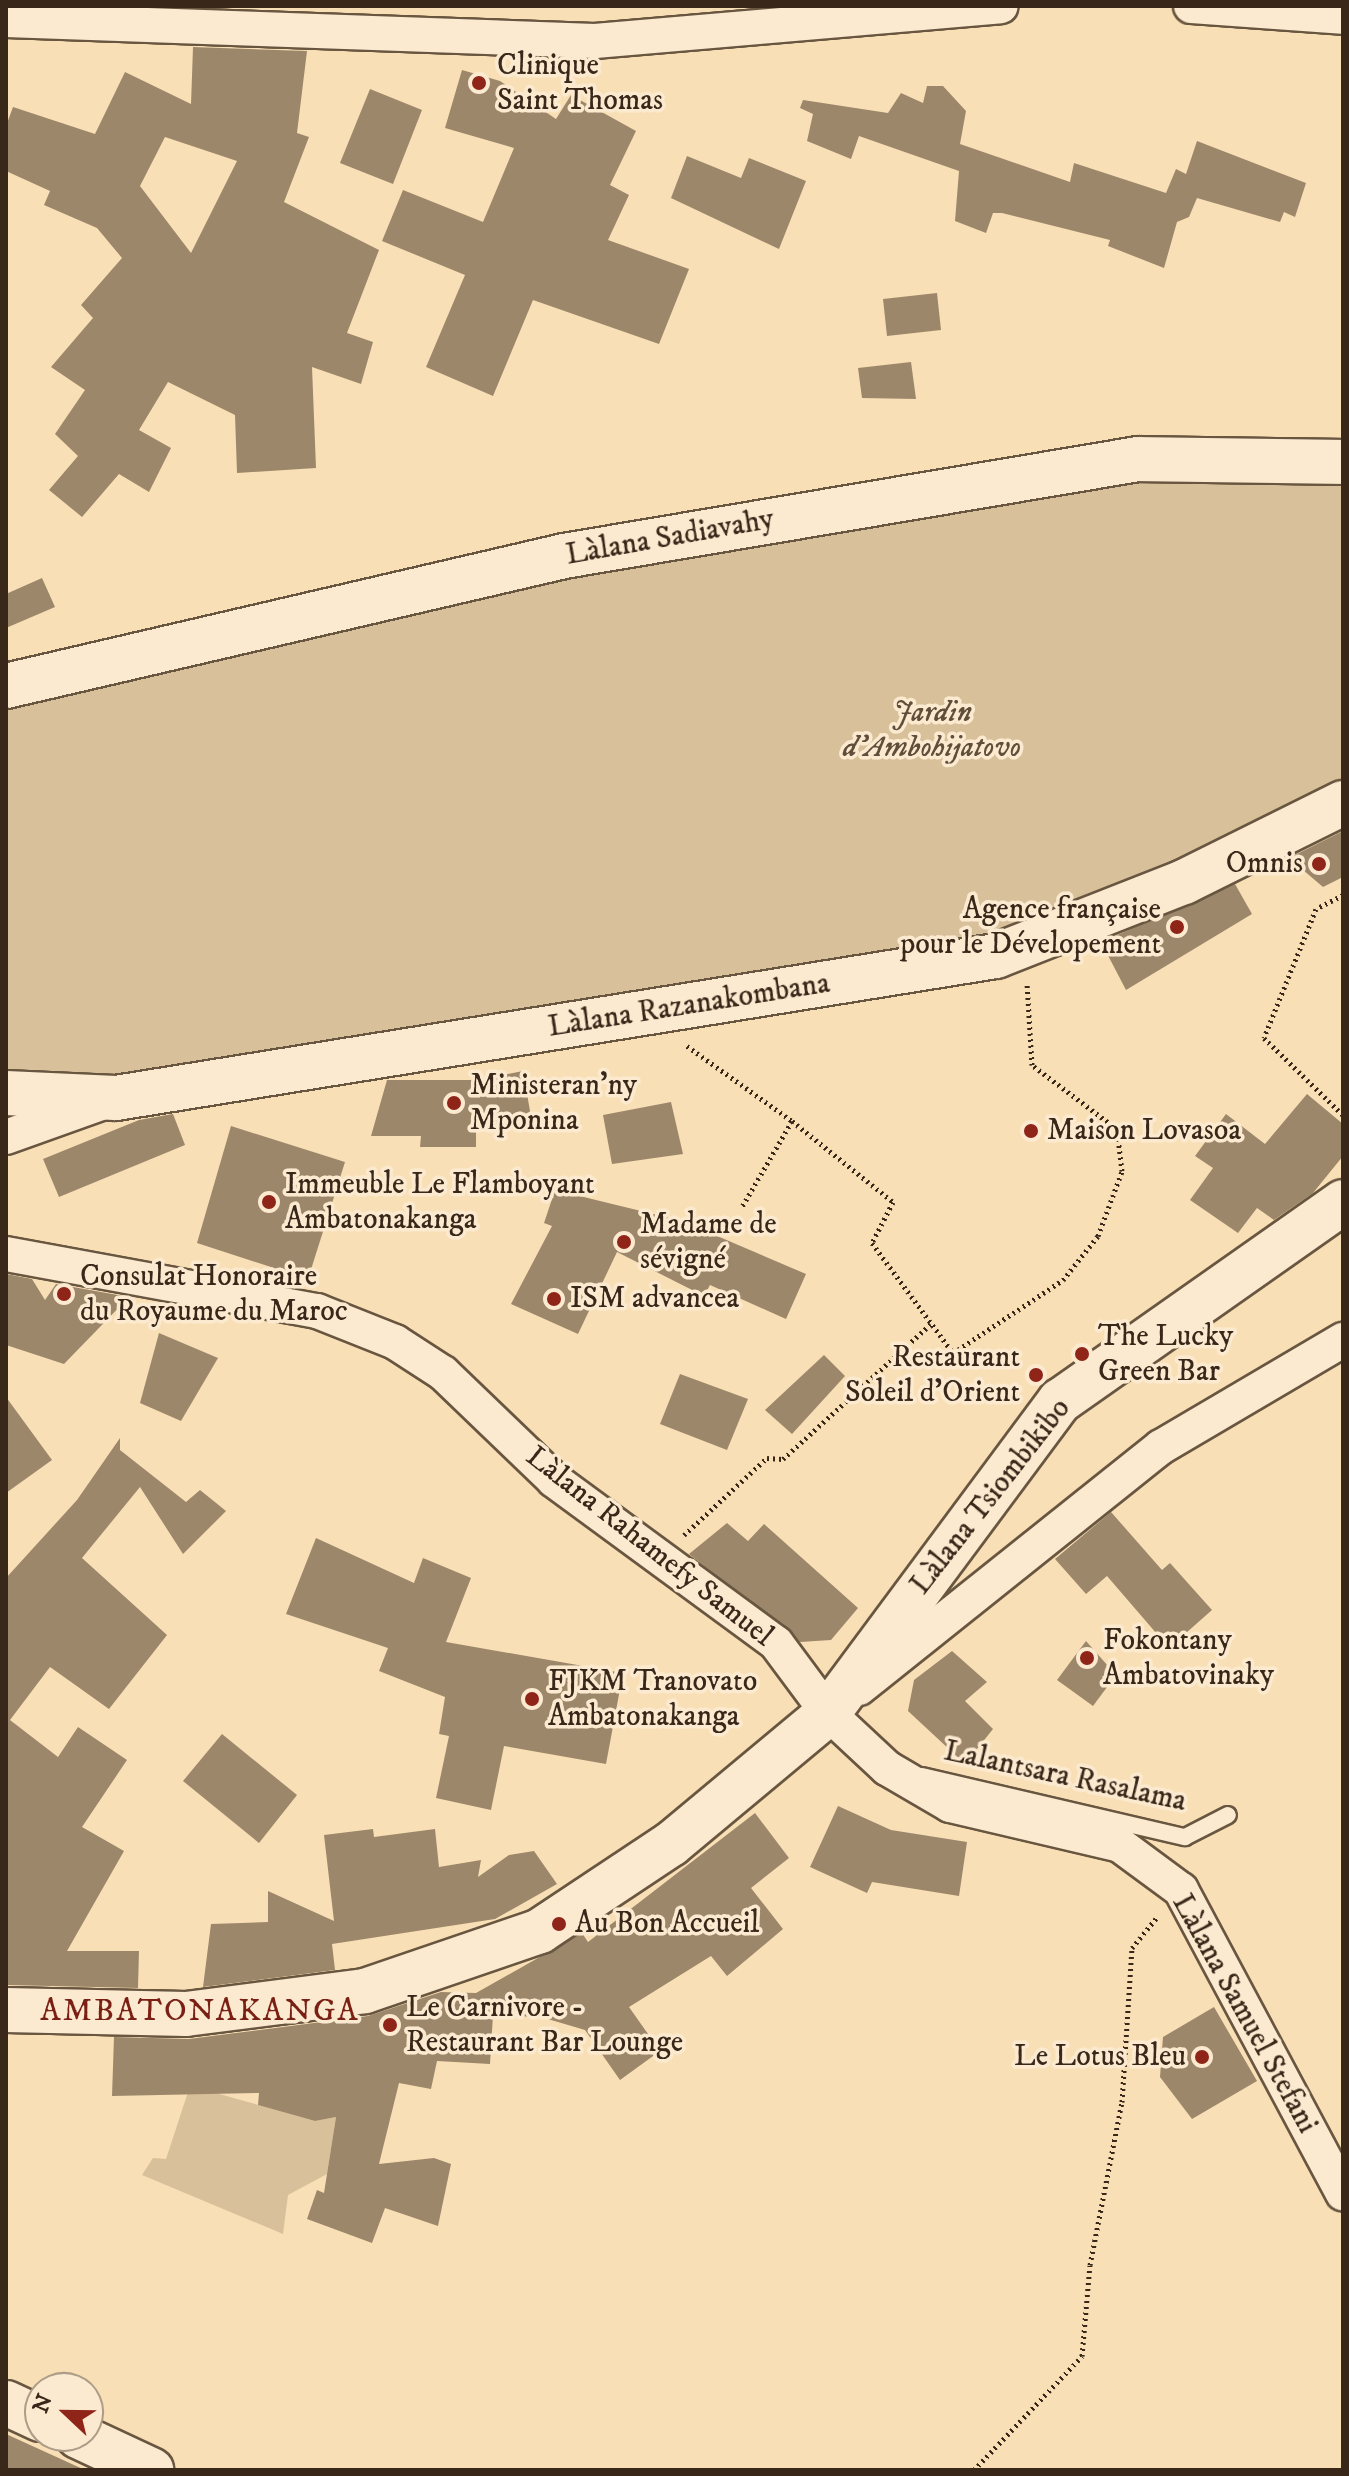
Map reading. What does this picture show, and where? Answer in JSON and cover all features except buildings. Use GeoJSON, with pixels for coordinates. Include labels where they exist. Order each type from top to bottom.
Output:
{"type":"FeatureCollection","features":[{"type":"Feature","properties":{"kind":"main road","name":"Làlana Sadiavahy"},"geometry":{"type":"LineString","coordinates":[[6,686],[564,556],[1138,459],[1343,462]]}},
{"type":"Feature","properties":{"kind":"main road","name":"Làlana Razanakombana"},"geometry":{"type":"LineString","coordinates":[[6,1093],[116,1098],[1018,947],[1184,882],[1343,803]]}},
{"type":"Feature","properties":{"kind":"main road","name":"Làlana Tsiombikibo"},"geometry":{"type":"LineString","coordinates":[[6,2010],[186,2014],[365,1991],[540,1931],[671,1844],[828,1713],[1060,1401],[1343,1202]]}},
{"type":"Feature","properties":{"kind":"main road"},"geometry":{"type":"LineString","coordinates":[[104,2448],[151,2470]]}},
{"type":"Feature","properties":{"kind":"street"},"geometry":{"type":"LineString","coordinates":[[6,20],[595,41],[1000,6]]}},
{"type":"Feature","properties":{"kind":"street"},"geometry":{"type":"LineString","coordinates":[[1191,6],[1343,17]]}},
{"type":"Feature","properties":{"kind":"street"},"geometry":{"type":"LineString","coordinates":[[6,1137],[116,1098]]}},
{"type":"Feature","properties":{"kind":"street","name":"Làlana Rahamefy Samuel"},"geometry":{"type":"LineString","coordinates":[[6,1254],[317,1311],[395,1342],[443,1373],[554,1480],[776,1643],[828,1713]]}},
{"type":"Feature","properties":{"kind":"street"},"geometry":{"type":"LineString","coordinates":[[828,1713],[1161,1447],[1343,1340]]}},
{"type":"Feature","properties":{"kind":"street","name":"Làlana Samuel Stefani"},"geometry":{"type":"LineString","coordinates":[[828,1713],[887,1768],[950,1805],[1120,1845],[1181,1890],[1343,2194]]}},
{"type":"Feature","properties":{"kind":"lane","name":"Lalantsara Rasalama"},"geometry":{"type":"LineString","coordinates":[[887,1768],[1185,1837],[1228,1815]]}},
{"type":"Feature","properties":{"kind":"path"},"geometry":{"type":"LineString","coordinates":[[1343,895],[1316,909],[1264,1038],[1343,1115]]}},
{"type":"Feature","properties":{"kind":"path"},"geometry":{"type":"LineString","coordinates":[[681,1042],[792,1121],[893,1202],[872,1243],[953,1353],[1063,1280],[1098,1236],[1122,1171],[1117,1129],[1032,1065],[1032,1004],[1018,947]]}},
{"type":"Feature","properties":{"kind":"path"},"geometry":{"type":"LineString","coordinates":[[742,1207],[792,1121]]}},
{"type":"Feature","properties":{"kind":"path"},"geometry":{"type":"LineString","coordinates":[[673,1532],[685,1536],[767,1458],[783,1459],[931,1324]]}},
{"type":"Feature","properties":{"kind":"path"},"geometry":{"type":"LineString","coordinates":[[974,2470],[1082,2356],[1090,2265],[1122,2102],[1132,1948],[1181,1890]]}},
{"type":"Feature","properties":{"kind":"green space","name":"Jardin d'Ambohijatovo"},"geometry":{"type":"Polygon","coordinates":[[[1138,459],[1343,468],[1343,801],[996,956],[116,1098],[6,1081],[6,686],[1138,459]]]}},
{"type":"Feature","properties":{"kind":"green space"},"geometry":{"type":"Polygon","coordinates":[[[188,2092],[216,2093],[315,2121],[336,2117],[327,2174],[288,2195],[283,2234],[142,2175],[153,2158],[166,2159],[188,2092]]]}},
{"type":"Feature","properties":{"kind":"place","name":"Clinique Saint Thomas"},"geometry":{"type":"Point","coordinates":[479,83]}},
{"type":"Feature","properties":{"kind":"place","name":"Omnis"},"geometry":{"type":"Point","coordinates":[1319,864]}},
{"type":"Feature","properties":{"kind":"place","name":"Agence française pour le Dévelopement"},"geometry":{"type":"Point","coordinates":[1177,927]}},
{"type":"Feature","properties":{"kind":"place","name":"Ministeran'ny Mponina"},"geometry":{"type":"Point","coordinates":[454,1103]}},
{"type":"Feature","properties":{"kind":"place","name":"Maison Lovasoa"},"geometry":{"type":"Point","coordinates":[1031,1131]}},
{"type":"Feature","properties":{"kind":"place","name":"Immeuble Le Flamboyant Ambatonakanga"},"geometry":{"type":"Point","coordinates":[269,1202]}},
{"type":"Feature","properties":{"kind":"place","name":"Madame de sévigné"},"geometry":{"type":"Point","coordinates":[624,1242]}},
{"type":"Feature","properties":{"kind":"place","name":"Consulat Honoraire du Royaume du Maroc"},"geometry":{"type":"Point","coordinates":[64,1294]}},
{"type":"Feature","properties":{"kind":"place","name":"ISM advancea"},"geometry":{"type":"Point","coordinates":[554,1299]}},
{"type":"Feature","properties":{"kind":"place","name":"The Lucky Green Bar"},"geometry":{"type":"Point","coordinates":[1082,1354]}},
{"type":"Feature","properties":{"kind":"place","name":"Restaurant Soleil d'Orient"},"geometry":{"type":"Point","coordinates":[1036,1375]}},
{"type":"Feature","properties":{"kind":"place","name":"Fokontany Ambatovinaky"},"geometry":{"type":"Point","coordinates":[1087,1658]}},
{"type":"Feature","properties":{"kind":"place","name":"FJKM Tranovato Ambatonakanga"},"geometry":{"type":"Point","coordinates":[532,1699]}},
{"type":"Feature","properties":{"kind":"place","name":"Au Bon Accueil"},"geometry":{"type":"Point","coordinates":[559,1924]}},
{"type":"Feature","properties":{"kind":"place","name":"Le Carnivore - Restaurant Bar Lounge"},"geometry":{"type":"Point","coordinates":[390,2025]}},
{"type":"Feature","properties":{"kind":"place","name":"Le Lotus Bleu"},"geometry":{"type":"Point","coordinates":[1202,2057]}},
{"type":"Feature","properties":{"kind":"district","name":"AMBATONAKANGA"},"geometry":{"type":"Point","coordinates":[200,2011]}}]}
